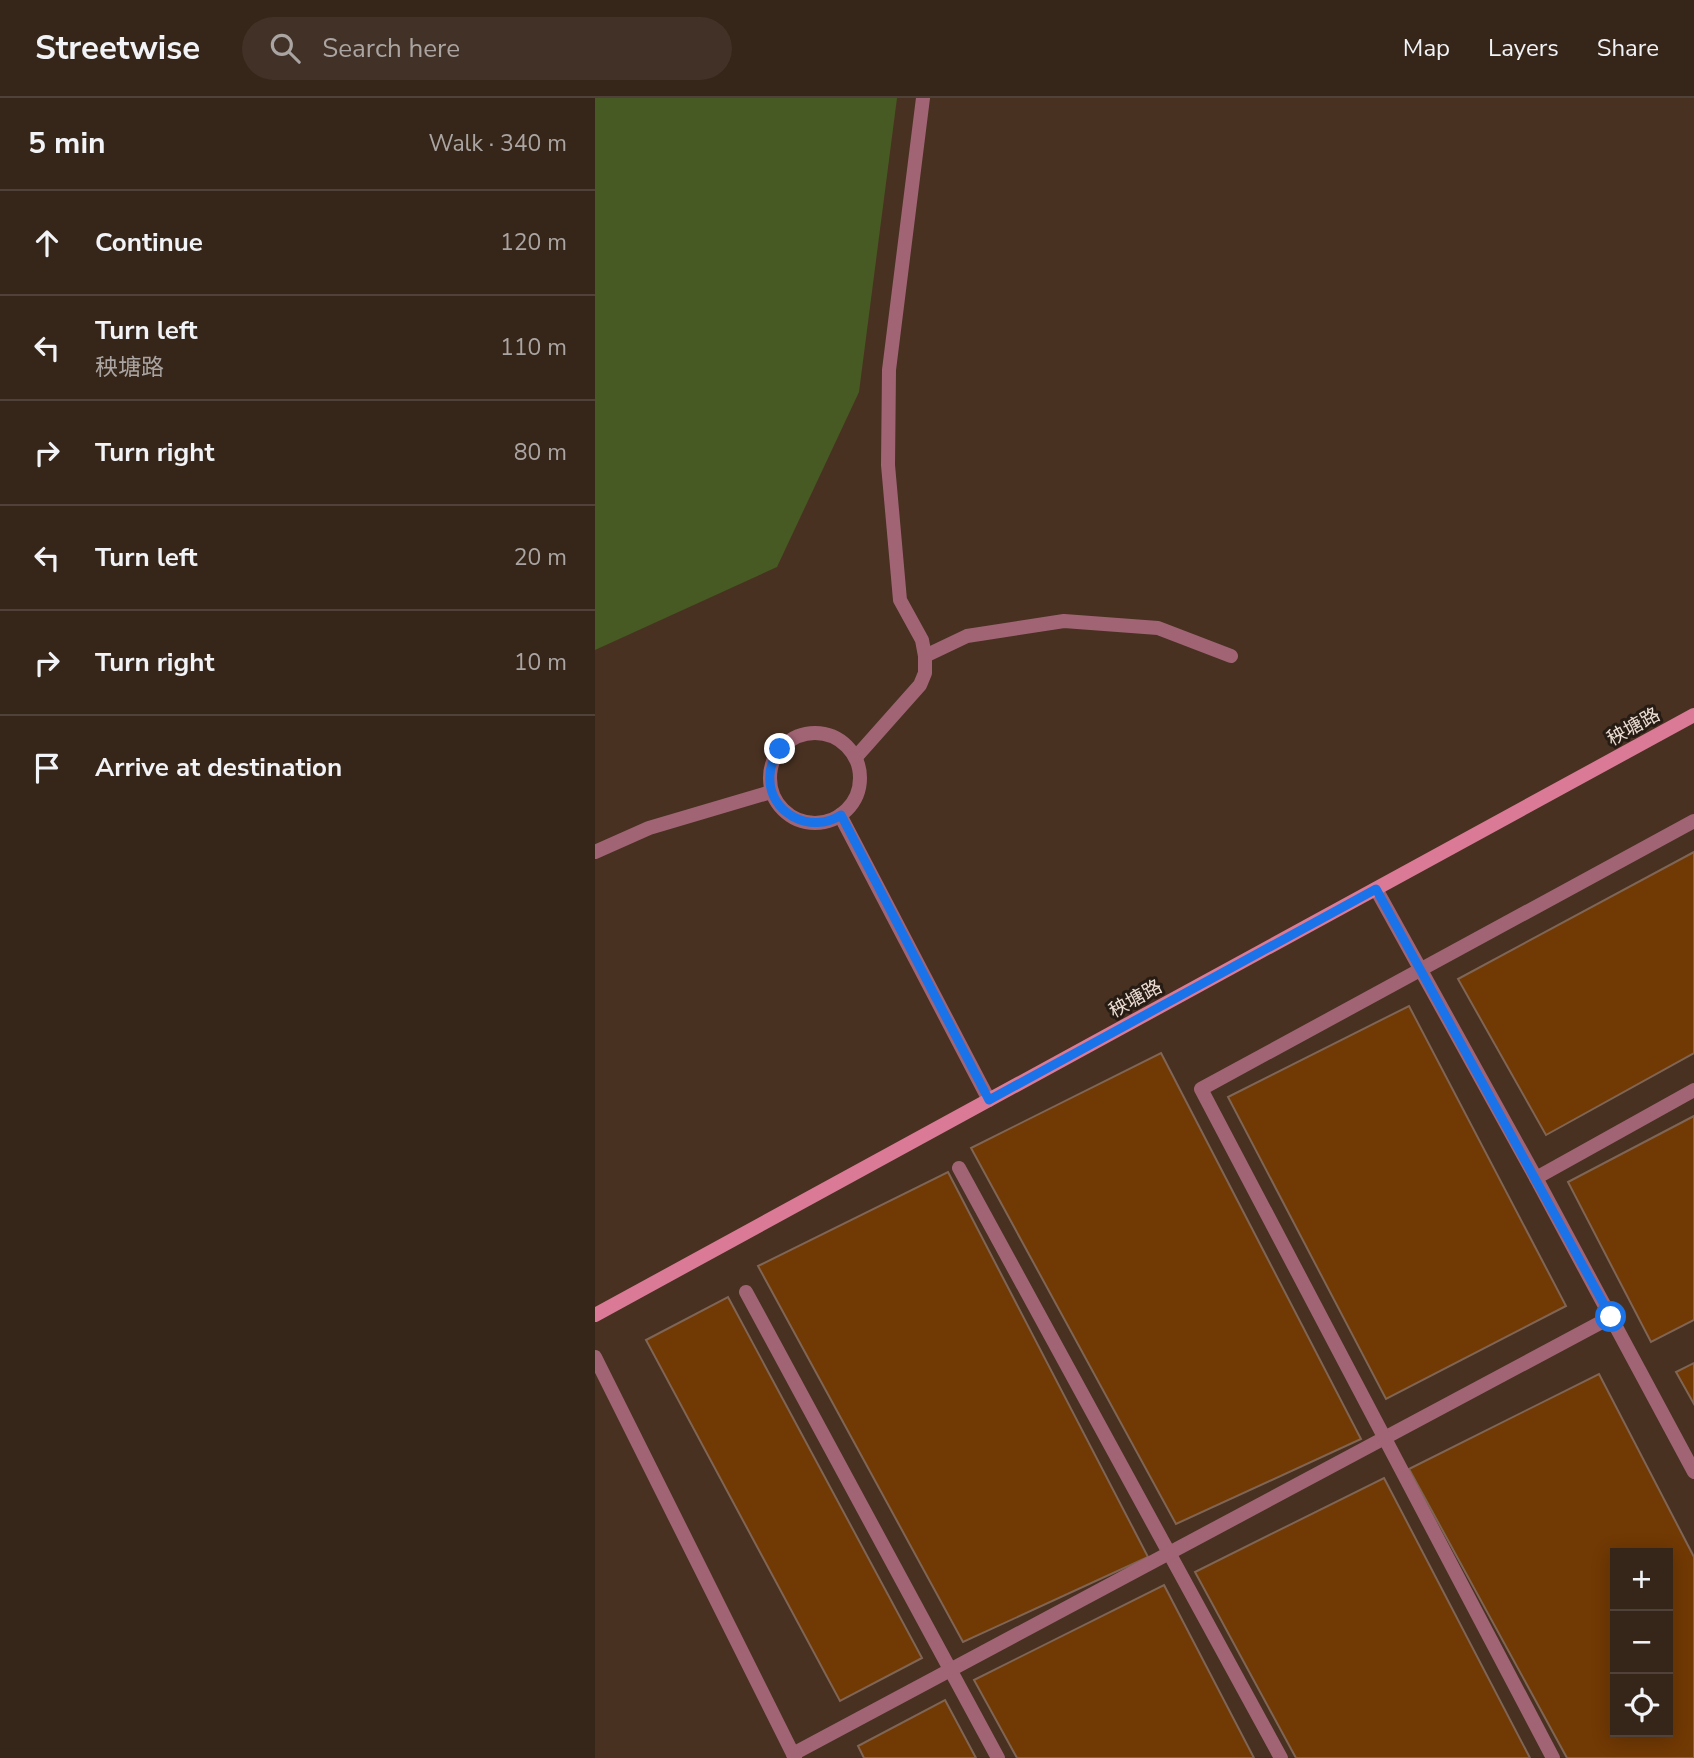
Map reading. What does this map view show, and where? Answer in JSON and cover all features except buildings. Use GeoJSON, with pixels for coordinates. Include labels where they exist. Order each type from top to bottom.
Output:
{"type":"FeatureCollection","features":[{"type":"Feature","properties":{"kind":"main road","name":"秧塘路"},"geometry":{"type":"LineString","coordinates":[[595,1315],[1694,715]]}},
{"type":"Feature","properties":{"kind":"street"},"geometry":{"type":"LineString","coordinates":[[856,757],[920,685],[925,673],[922,640],[899,600],[888,465],[889,370],[923,98]]}},
{"type":"Feature","properties":{"kind":"street"},"geometry":{"type":"LineString","coordinates":[[925,656],[967,636],[1065,621],[1158,628],[1231,656]]}},
{"type":"Feature","properties":{"kind":"street"},"geometry":{"type":"LineString","coordinates":[[805,733],[834,737],[847,745],[856,757],[860,786],[855,800],[846,812],[833,820],[818,824],[803,822],[778,805],[771,792],[769,776],[772,762],[780,749],[791,739],[805,733]]}},
{"type":"Feature","properties":{"kind":"street"},"geometry":{"type":"LineString","coordinates":[[595,852],[649,828],[771,792]]}},
{"type":"Feature","properties":{"kind":"street"},"geometry":{"type":"LineString","coordinates":[[841,815],[989,1100]]}},
{"type":"Feature","properties":{"kind":"street"},"geometry":{"type":"LineString","coordinates":[[1553,1758],[1201,1089],[1694,821]]}},
{"type":"Feature","properties":{"kind":"street"},"geometry":{"type":"LineString","coordinates":[[1376,889],[1694,1472]]}},
{"type":"Feature","properties":{"kind":"street"},"geometry":{"type":"LineString","coordinates":[[1536,1178],[1694,1090]]}},
{"type":"Feature","properties":{"kind":"street"},"geometry":{"type":"LineString","coordinates":[[959,1168],[1281,1758]]}},
{"type":"Feature","properties":{"kind":"street"},"geometry":{"type":"LineString","coordinates":[[746,1292],[998,1758]]}},
{"type":"Feature","properties":{"kind":"street"},"geometry":{"type":"LineString","coordinates":[[595,1357],[794,1756],[1611,1317]]}},
{"type":"Feature","properties":{"kind":"green space"},"geometry":{"type":"Polygon","coordinates":[[[595,98],[897,98],[859,392],[777,567],[595,650],[595,98]]]}},
{"type":"Feature","properties":{"kind":"route"},"geometry":{"type":"LineString","coordinates":[[780,749],[772,762],[769,776],[771,792],[778,805],[803,822],[818,824],[841,815],[989,1100],[1376,889],[1611,1317]]}}]}
